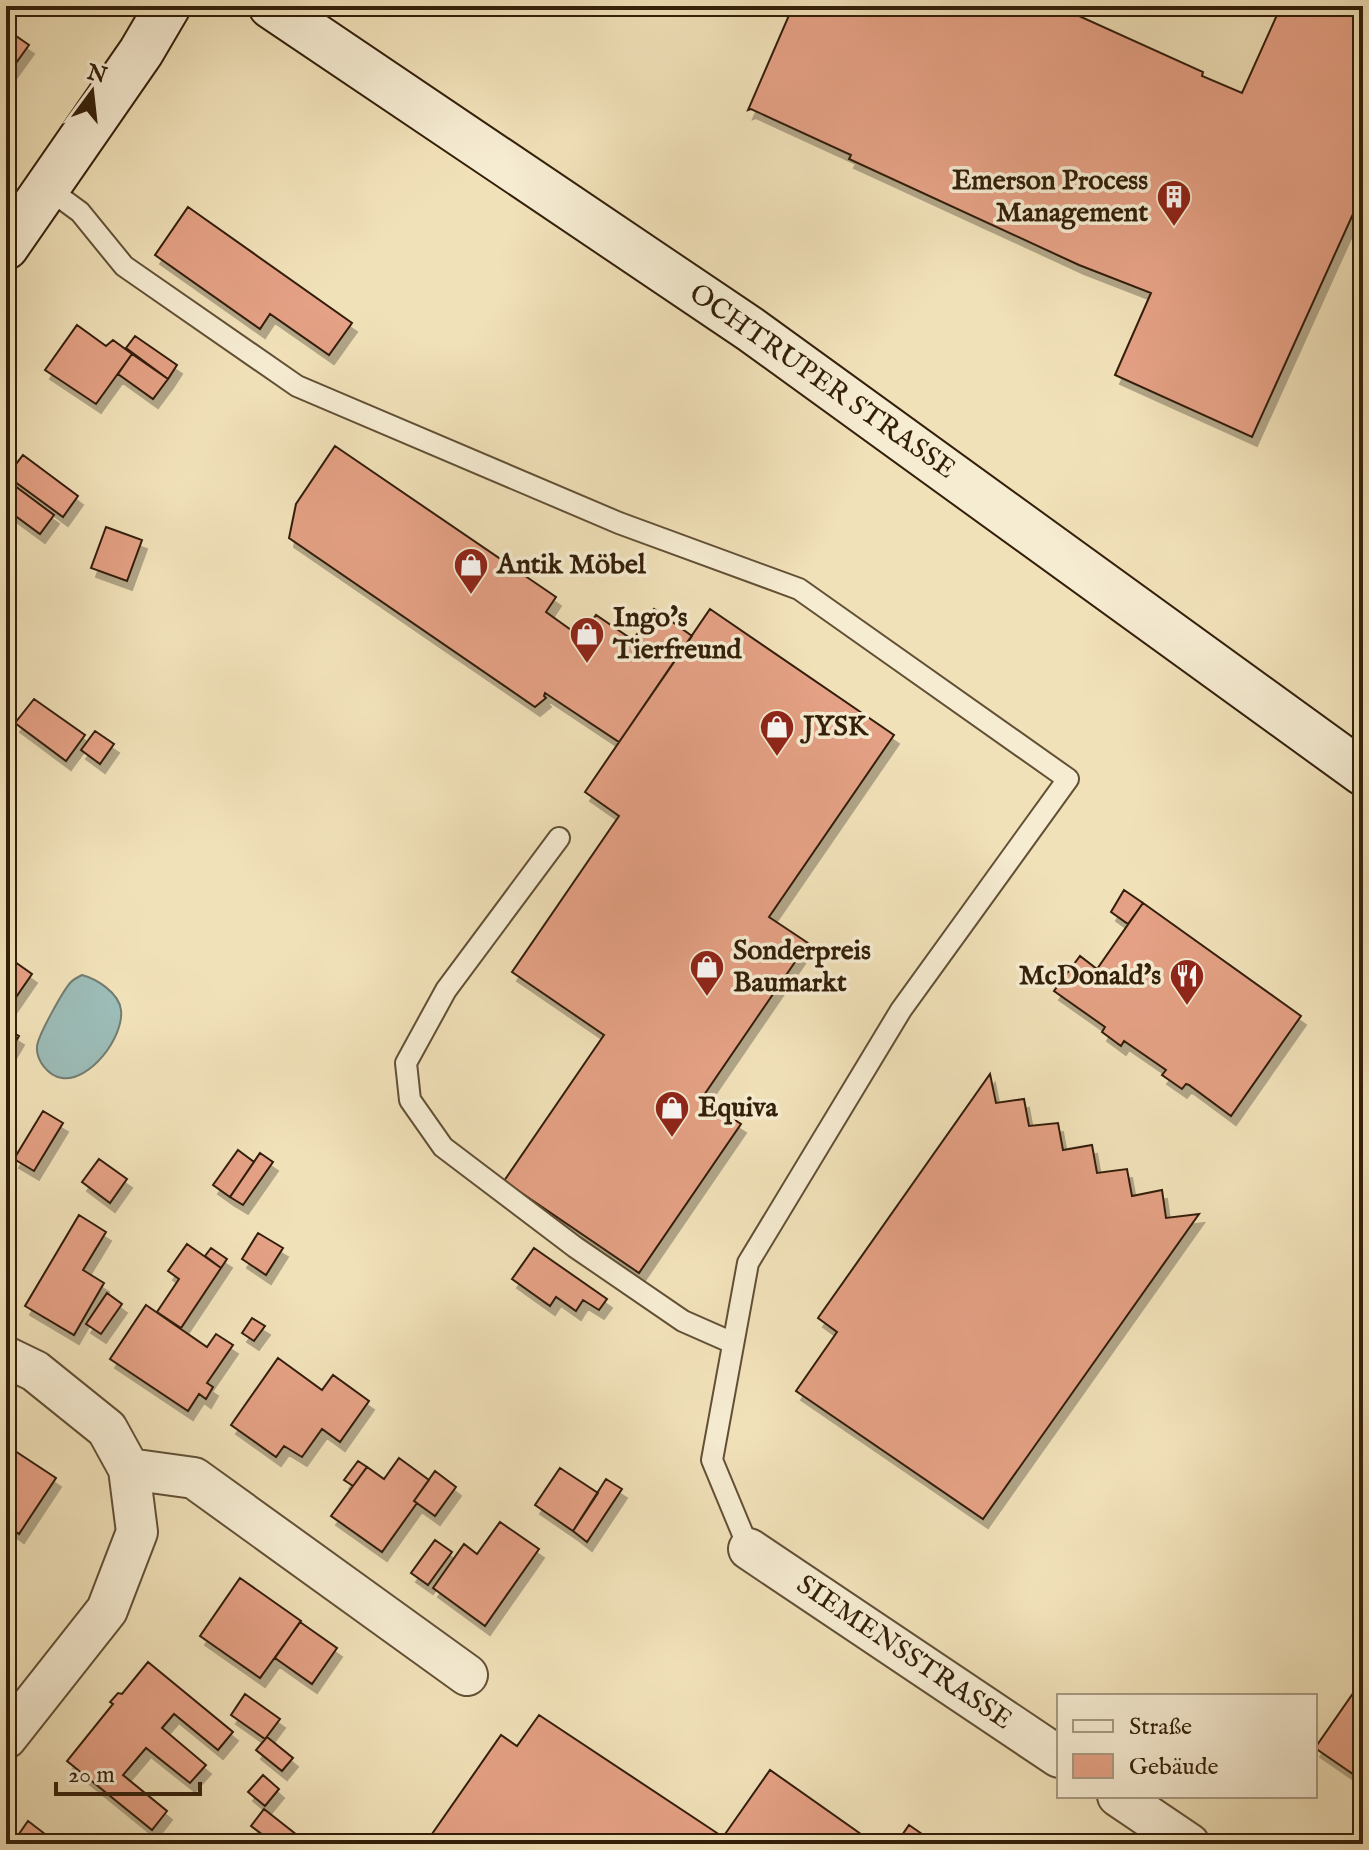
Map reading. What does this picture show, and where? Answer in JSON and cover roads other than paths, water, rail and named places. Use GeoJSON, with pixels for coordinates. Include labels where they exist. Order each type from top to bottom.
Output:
{"type":"FeatureCollection","features":[{"type":"Feature","properties":{"kind":"main road"},"geometry":{"type":"LineString","coordinates":[[6,247],[141,52],[168,6]]}},
{"type":"Feature","properties":{"kind":"main road","name":"OCHTRUPER STRASSE"},"geometry":{"type":"LineString","coordinates":[[271,6],[750,329],[1363,773]]}},
{"type":"Feature","properties":{"kind":"street"},"geometry":{"type":"LineString","coordinates":[[6,1357],[35,1371],[107,1429],[129,1469],[137,1532],[107,1610],[6,1738]]}},
{"type":"Feature","properties":{"kind":"street"},"geometry":{"type":"LineString","coordinates":[[129,1469],[194,1478],[467,1675]]}},
{"type":"Feature","properties":{"kind":"street","name":"SIEMENSSTRASSE"},"geometry":{"type":"LineString","coordinates":[[749,1549],[1057,1756]]}},
{"type":"Feature","properties":{"kind":"street"},"geometry":{"type":"LineString","coordinates":[[1121,1798],[1189,1844]]}},
{"type":"Feature","properties":{"kind":"lane"},"geometry":{"type":"LineString","coordinates":[[46,187],[80,212],[124,266],[297,386],[619,523],[799,589],[1068,779],[901,1010],[748,1263],[712,1460],[749,1549]]}},
{"type":"Feature","properties":{"kind":"lane"},"geometry":{"type":"LineString","coordinates":[[559,838],[446,990],[406,1063],[410,1100],[443,1147],[551,1229],[683,1321],[733,1343]]}},
{"type":"Feature","properties":{"kind":"water"},"geometry":{"type":"Polygon","coordinates":[[[82,975],[100,983],[112,993],[121,1010],[120,1021],[111,1044],[94,1065],[83,1073],[62,1078],[44,1067],[37,1047],[63,994],[71,982],[82,975]]]}},
{"type":"Feature","properties":{"kind":"place","name":"Emerson Process Management"},"geometry":{"type":"Point","coordinates":[1174,228]}},
{"type":"Feature","properties":{"kind":"place","name":"Antik Möbel"},"geometry":{"type":"Point","coordinates":[471,596]}},
{"type":"Feature","properties":{"kind":"place","name":"Ingo's Tierfreund"},"geometry":{"type":"Point","coordinates":[587,665]}},
{"type":"Feature","properties":{"kind":"place","name":"JYSK"},"geometry":{"type":"Point","coordinates":[777,758]}},
{"type":"Feature","properties":{"kind":"place","name":"Sonderpreis Baumarkt"},"geometry":{"type":"Point","coordinates":[707,998]}},
{"type":"Feature","properties":{"kind":"place","name":"McDonald's"},"geometry":{"type":"Point","coordinates":[1187,1007]}},
{"type":"Feature","properties":{"kind":"place","name":"Equiva"},"geometry":{"type":"Point","coordinates":[672,1139]}}]}
